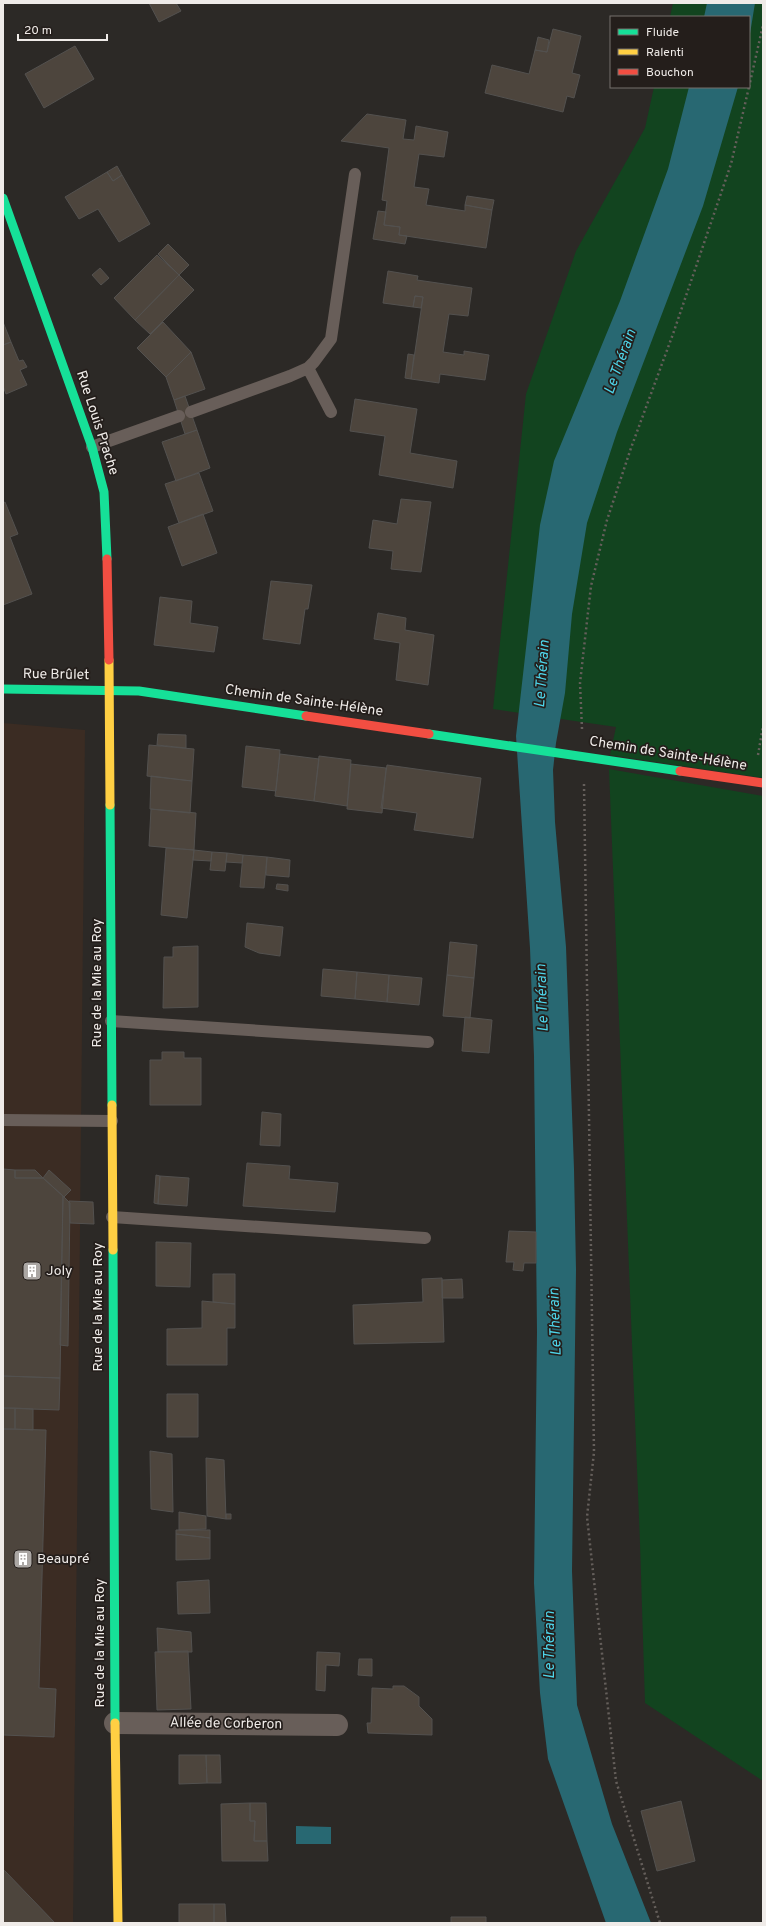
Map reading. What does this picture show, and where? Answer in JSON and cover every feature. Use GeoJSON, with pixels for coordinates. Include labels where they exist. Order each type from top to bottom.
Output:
{"type":"FeatureCollection","features":[{"type":"Feature","properties":{"kind":"street","name":"Rue Louis Prache"},"geometry":{"type":"LineString","coordinates":[[3,198],[92,447],[104,492],[106,514],[108,690]]}},
{"type":"Feature","properties":{"kind":"street","name":"Rue Brûlet"},"geometry":{"type":"LineString","coordinates":[[3,688],[108,690]]}},
{"type":"Feature","properties":{"kind":"street","name":"Chemin de Sainte-Hélène"},"geometry":{"type":"LineString","coordinates":[[108,690],[139,691],[496,742],[763,783]]}},
{"type":"Feature","properties":{"kind":"street","name":"Rue de la Mie au Roy"},"geometry":{"type":"LineString","coordinates":[[108,690],[110,746],[115,1723],[118,1923]]}},
{"type":"Feature","properties":{"kind":"street","name":"Allée de Corberon"},"geometry":{"type":"LineString","coordinates":[[115,1723],[337,1725]]}},
{"type":"Feature","properties":{"kind":"lane"},"geometry":{"type":"LineString","coordinates":[[190,412],[290,376],[308,368],[331,339],[355,174]]}},
{"type":"Feature","properties":{"kind":"lane"},"geometry":{"type":"LineString","coordinates":[[308,368],[332,412]]}},
{"type":"Feature","properties":{"kind":"lane"},"geometry":{"type":"LineString","coordinates":[[92,447],[179,416]]}},
{"type":"Feature","properties":{"kind":"lane"},"geometry":{"type":"LineString","coordinates":[[111,1021],[428,1042]]}},
{"type":"Feature","properties":{"kind":"lane"},"geometry":{"type":"LineString","coordinates":[[3,1120],[112,1121]]}},
{"type":"Feature","properties":{"kind":"lane"},"geometry":{"type":"LineString","coordinates":[[112,1217],[425,1238]]}},
{"type":"Feature","properties":{"kind":"path"},"geometry":{"type":"LineString","coordinates":[[750,83],[763,25]]}},
{"type":"Feature","properties":{"kind":"path"},"geometry":{"type":"LineString","coordinates":[[660,1923],[616,1781],[587,1517],[594,1452],[584,756],[580,683],[591,586],[607,520],[631,448],[676,326],[731,164],[749,88]]}},
{"type":"Feature","properties":{"kind":"shaded area"},"geometry":{"type":"Polygon","coordinates":[[[3,723],[85,730],[73,1923],[3,1923],[3,723]]]}},
{"type":"Feature","properties":{"kind":"green space"},"geometry":{"type":"Polygon","coordinates":[[[673,3],[763,3],[763,778],[610,755],[616,727],[493,709],[526,394],[576,251],[645,128],[654,88],[750,88],[750,16],[670,16],[673,3]]]}},
{"type":"Feature","properties":{"kind":"green space"},"geometry":{"type":"Polygon","coordinates":[[[609,769],[763,796],[763,1781],[645,1703],[609,769]]]}},
{"type":"Feature","properties":{"kind":"water"},"geometry":{"type":"Polygon","coordinates":[[[707,3],[755,3],[750,34],[750,16],[704,16],[707,3]]]}},
{"type":"Feature","properties":{"kind":"water","name":"Le Thérain"},"geometry":{"type":"Polygon","coordinates":[[[689,88],[738,88],[703,206],[617,432],[587,523],[572,614],[565,693],[553,770],[555,822],[566,947],[574,1169],[576,1270],[572,1571],[577,1705],[612,1824],[651,1923],[606,1923],[548,1759],[540,1693],[534,1583],[537,1332],[534,1056],[530,948],[516,736],[540,525],[554,461],[620,301],[668,169],[689,88]]]}},
{"type":"Feature","properties":{"kind":"water"},"geometry":{"type":"Polygon","coordinates":[[[296,1826],[331,1827],[331,1844],[296,1844],[296,1826]]]}},
{"type":"Feature","properties":{"kind":"building"},"geometry":{"type":"Polygon","coordinates":[[[149,3],[176,3],[181,11],[159,22],[149,3]]]}},
{"type":"Feature","properties":{"kind":"building"},"geometry":{"type":"Polygon","coordinates":[[[553,29],[581,36],[572,73],[580,75],[574,98],[567,96],[563,112],[485,93],[492,65],[529,74],[535,50],[547,52],[553,29]]]}},
{"type":"Feature","properties":{"kind":"building"},"geometry":{"type":"Polygon","coordinates":[[[538,37],[549,40],[547,52],[535,50],[538,37]]]}},
{"type":"Feature","properties":{"kind":"building"},"geometry":{"type":"Polygon","coordinates":[[[75,46],[94,79],[44,108],[25,74],[75,46]]]}},
{"type":"Feature","properties":{"kind":"building"},"geometry":{"type":"Polygon","coordinates":[[[367,114],[406,120],[403,139],[414,140],[416,126],[448,132],[444,157],[419,154],[414,187],[429,189],[426,205],[465,211],[465,205],[492,210],[486,248],[399,235],[400,227],[384,225],[387,201],[382,200],[389,148],[341,141],[367,114]]]}},
{"type":"Feature","properties":{"kind":"building"},"geometry":{"type":"Polygon","coordinates":[[[117,166],[122,175],[113,181],[107,172],[117,166]]]}},
{"type":"Feature","properties":{"kind":"building"},"geometry":{"type":"Polygon","coordinates":[[[107,172],[113,181],[122,175],[150,224],[119,242],[98,209],[79,219],[65,197],[107,172]]]}},
{"type":"Feature","properties":{"kind":"building"},"geometry":{"type":"Polygon","coordinates":[[[467,196],[494,200],[492,210],[465,205],[467,196]]]}},
{"type":"Feature","properties":{"kind":"building"},"geometry":{"type":"Polygon","coordinates":[[[378,211],[386,212],[384,225],[400,227],[399,235],[407,236],[405,244],[373,239],[378,211]]]}},
{"type":"Feature","properties":{"kind":"building"},"geometry":{"type":"Polygon","coordinates":[[[168,244],[189,265],[179,275],[158,254],[168,244]]]}},
{"type":"Feature","properties":{"kind":"building"},"geometry":{"type":"Polygon","coordinates":[[[157,255],[179,275],[135,320],[114,298],[157,255]]]}},
{"type":"Feature","properties":{"kind":"building"},"geometry":{"type":"Polygon","coordinates":[[[100,268],[109,278],[101,285],[92,275],[100,268]]]}},
{"type":"Feature","properties":{"kind":"building"},"geometry":{"type":"Polygon","coordinates":[[[388,271],[418,276],[417,280],[472,288],[468,316],[449,314],[443,352],[464,355],[464,351],[489,355],[485,380],[440,374],[439,383],[411,379],[423,297],[415,296],[413,307],[383,303],[388,271]]]}},
{"type":"Feature","properties":{"kind":"building"},"geometry":{"type":"Polygon","coordinates":[[[179,275],[194,290],[150,334],[135,320],[179,275]]]}},
{"type":"Feature","properties":{"kind":"building"},"geometry":{"type":"Polygon","coordinates":[[[415,296],[423,297],[421,308],[413,307],[415,296]]]}},
{"type":"Feature","properties":{"kind":"building"},"geometry":{"type":"Polygon","coordinates":[[[3,322],[11,342],[3,345],[3,322]]]}},
{"type":"Feature","properties":{"kind":"building"},"geometry":{"type":"Polygon","coordinates":[[[163,322],[191,352],[166,377],[137,348],[163,322]]]}},
{"type":"Feature","properties":{"kind":"building"},"geometry":{"type":"Polygon","coordinates":[[[11,342],[19,361],[23,360],[27,367],[20,370],[27,385],[6,394],[3,386],[3,345],[11,342]]]}},
{"type":"Feature","properties":{"kind":"building"},"geometry":{"type":"Polygon","coordinates":[[[191,352],[205,389],[174,400],[166,377],[191,352]]]}},
{"type":"Feature","properties":{"kind":"building"},"geometry":{"type":"Polygon","coordinates":[[[408,354],[414,355],[411,379],[405,378],[408,354]]]}},
{"type":"Feature","properties":{"kind":"building"},"geometry":{"type":"Polygon","coordinates":[[[185,396],[197,430],[185,434],[174,400],[185,396]]]}},
{"type":"Feature","properties":{"kind":"building"},"geometry":{"type":"Polygon","coordinates":[[[355,399],[417,409],[410,453],[457,461],[453,488],[379,475],[385,436],[350,431],[355,399]]]}},
{"type":"Feature","properties":{"kind":"building"},"geometry":{"type":"Polygon","coordinates":[[[197,430],[210,468],[176,481],[162,442],[197,430]]]}},
{"type":"Feature","properties":{"kind":"building"},"geometry":{"type":"Polygon","coordinates":[[[199,473],[213,511],[179,523],[165,484],[199,473]]]}},
{"type":"Feature","properties":{"kind":"building"},"geometry":{"type":"Polygon","coordinates":[[[401,499],[431,502],[421,572],[391,569],[393,551],[369,548],[373,520],[397,524],[401,499]]]}},
{"type":"Feature","properties":{"kind":"building"},"geometry":{"type":"Polygon","coordinates":[[[5,502],[18,534],[10,537],[32,594],[3,605],[3,503],[5,502]]]}},
{"type":"Feature","properties":{"kind":"building"},"geometry":{"type":"Polygon","coordinates":[[[203,514],[217,553],[182,566],[168,527],[203,514]]]}},
{"type":"Feature","properties":{"kind":"building"},"geometry":{"type":"Polygon","coordinates":[[[271,581],[312,585],[308,609],[305,609],[300,644],[263,639],[271,581]]]}},
{"type":"Feature","properties":{"kind":"building"},"geometry":{"type":"Polygon","coordinates":[[[160,597],[192,601],[190,623],[218,627],[214,652],[154,645],[160,597]]]}},
{"type":"Feature","properties":{"kind":"building"},"geometry":{"type":"Polygon","coordinates":[[[378,613],[406,618],[405,630],[434,635],[428,685],[396,680],[400,643],[374,639],[378,613]]]}},
{"type":"Feature","properties":{"kind":"building"},"geometry":{"type":"Polygon","coordinates":[[[158,734],[186,735],[186,748],[157,745],[158,734]]]}},
{"type":"Feature","properties":{"kind":"building"},"geometry":{"type":"Polygon","coordinates":[[[149,745],[194,749],[192,781],[147,776],[149,745]]]}},
{"type":"Feature","properties":{"kind":"building"},"geometry":{"type":"Polygon","coordinates":[[[246,746],[280,750],[276,791],[242,787],[246,746]]]}},
{"type":"Feature","properties":{"kind":"building"},"geometry":{"type":"Polygon","coordinates":[[[280,754],[319,759],[314,801],[275,796],[280,754]]]}},
{"type":"Feature","properties":{"kind":"building"},"geometry":{"type":"Polygon","coordinates":[[[319,756],[351,760],[347,806],[314,801],[319,756]]]}},
{"type":"Feature","properties":{"kind":"building"},"geometry":{"type":"Polygon","coordinates":[[[351,764],[386,768],[382,813],[347,809],[351,764]]]}},
{"type":"Feature","properties":{"kind":"building"},"geometry":{"type":"Polygon","coordinates":[[[387,765],[481,778],[473,838],[414,830],[417,813],[381,808],[387,765]]]}},
{"type":"Feature","properties":{"kind":"building"},"geometry":{"type":"Polygon","coordinates":[[[151,776],[192,781],[190,813],[150,809],[151,776]]]}},
{"type":"Feature","properties":{"kind":"building"},"geometry":{"type":"Polygon","coordinates":[[[151,809],[196,813],[194,850],[149,846],[151,809]]]}},
{"type":"Feature","properties":{"kind":"building"},"geometry":{"type":"Polygon","coordinates":[[[166,848],[194,850],[187,918],[161,915],[166,848]]]}},
{"type":"Feature","properties":{"kind":"building"},"geometry":{"type":"Polygon","coordinates":[[[194,850],[212,852],[211,861],[193,860],[194,850]]]}},
{"type":"Feature","properties":{"kind":"building"},"geometry":{"type":"Polygon","coordinates":[[[212,852],[227,853],[225,871],[210,870],[212,852]]]}},
{"type":"Feature","properties":{"kind":"building"},"geometry":{"type":"Polygon","coordinates":[[[227,853],[243,855],[242,863],[226,862],[227,853]]]}},
{"type":"Feature","properties":{"kind":"building"},"geometry":{"type":"Polygon","coordinates":[[[243,855],[267,857],[264,888],[240,887],[243,855]]]}},
{"type":"Feature","properties":{"kind":"building"},"geometry":{"type":"Polygon","coordinates":[[[267,857],[290,860],[289,877],[266,875],[267,857]]]}},
{"type":"Feature","properties":{"kind":"building"},"geometry":{"type":"Polygon","coordinates":[[[277,884],[288,885],[288,891],[276,889],[277,884]]]}},
{"type":"Feature","properties":{"kind":"building"},"geometry":{"type":"Polygon","coordinates":[[[247,923],[283,927],[280,956],[259,953],[245,947],[247,923]]]}},
{"type":"Feature","properties":{"kind":"building"},"geometry":{"type":"Polygon","coordinates":[[[450,942],[477,945],[474,978],[447,975],[450,942]]]}},
{"type":"Feature","properties":{"kind":"building"},"geometry":{"type":"Polygon","coordinates":[[[198,946],[198,1007],[163,1008],[164,957],[173,957],[173,947],[198,946]]]}},
{"type":"Feature","properties":{"kind":"building"},"geometry":{"type":"Polygon","coordinates":[[[323,969],[357,972],[355,999],[321,996],[323,969]]]}},
{"type":"Feature","properties":{"kind":"building"},"geometry":{"type":"Polygon","coordinates":[[[357,972],[389,975],[387,1002],[355,999],[357,972]]]}},
{"type":"Feature","properties":{"kind":"building"},"geometry":{"type":"Polygon","coordinates":[[[389,975],[422,978],[419,1005],[387,1002],[389,975]]]}},
{"type":"Feature","properties":{"kind":"building"},"geometry":{"type":"Polygon","coordinates":[[[447,975],[474,978],[470,1018],[443,1016],[447,975]]]}},
{"type":"Feature","properties":{"kind":"building"},"geometry":{"type":"Polygon","coordinates":[[[465,1017],[492,1020],[489,1053],[462,1051],[465,1017]]]}},
{"type":"Feature","properties":{"kind":"building"},"geometry":{"type":"Polygon","coordinates":[[[162,1052],[184,1052],[184,1058],[201,1058],[201,1105],[150,1105],[150,1060],[162,1060],[162,1052]]]}},
{"type":"Feature","properties":{"kind":"building"},"geometry":{"type":"Polygon","coordinates":[[[262,1112],[281,1114],[280,1146],[260,1145],[262,1112]]]}},
{"type":"Feature","properties":{"kind":"building"},"geometry":{"type":"Polygon","coordinates":[[[247,1163],[290,1166],[289,1179],[338,1183],[335,1212],[243,1206],[247,1163]]]}},
{"type":"Feature","properties":{"kind":"building","name":"Joly"},"geometry":{"type":"Polygon","coordinates":[[[3,1169],[15,1170],[15,1178],[43,1178],[63,1196],[60,1378],[3,1376],[3,1169]]]}},
{"type":"Feature","properties":{"kind":"building"},"geometry":{"type":"Polygon","coordinates":[[[15,1170],[35,1170],[43,1178],[15,1178],[15,1170]]]}},
{"type":"Feature","properties":{"kind":"building"},"geometry":{"type":"Polygon","coordinates":[[[49,1170],[71,1190],[64,1197],[43,1178],[49,1170]]]}},
{"type":"Feature","properties":{"kind":"building"},"geometry":{"type":"Polygon","coordinates":[[[156,1175],[160,1176],[158,1204],[154,1203],[156,1175]]]}},
{"type":"Feature","properties":{"kind":"building"},"geometry":{"type":"Polygon","coordinates":[[[160,1176],[189,1178],[187,1206],[158,1204],[160,1176]]]}},
{"type":"Feature","properties":{"kind":"building"},"geometry":{"type":"Polygon","coordinates":[[[63,1196],[70,1203],[68,1346],[60,1345],[63,1196]]]}},
{"type":"Feature","properties":{"kind":"building"},"geometry":{"type":"Polygon","coordinates":[[[69,1201],[93,1202],[94,1224],[70,1223],[69,1201]]]}},
{"type":"Feature","properties":{"kind":"building"},"geometry":{"type":"Polygon","coordinates":[[[509,1231],[536,1232],[536,1263],[524,1263],[523,1271],[513,1270],[514,1262],[506,1262],[509,1231]]]}},
{"type":"Feature","properties":{"kind":"building"},"geometry":{"type":"Polygon","coordinates":[[[156,1242],[191,1243],[190,1287],[156,1286],[156,1242]]]}},
{"type":"Feature","properties":{"kind":"building"},"geometry":{"type":"Polygon","coordinates":[[[213,1274],[235,1274],[235,1304],[213,1302],[213,1274]]]}},
{"type":"Feature","properties":{"kind":"building"},"geometry":{"type":"Polygon","coordinates":[[[442,1278],[444,1342],[354,1344],[353,1305],[423,1302],[422,1279],[442,1278]]]}},
{"type":"Feature","properties":{"kind":"building"},"geometry":{"type":"Polygon","coordinates":[[[462,1279],[463,1298],[442,1298],[442,1280],[462,1279]]]}},
{"type":"Feature","properties":{"kind":"building"},"geometry":{"type":"Polygon","coordinates":[[[202,1301],[235,1304],[235,1328],[227,1328],[227,1365],[167,1365],[167,1329],[202,1328],[202,1301]]]}},
{"type":"Feature","properties":{"kind":"building"},"geometry":{"type":"Polygon","coordinates":[[[3,1376],[60,1378],[59,1410],[3,1408],[3,1376]]]}},
{"type":"Feature","properties":{"kind":"building"},"geometry":{"type":"Polygon","coordinates":[[[167,1394],[198,1394],[198,1437],[167,1437],[167,1394]]]}},
{"type":"Feature","properties":{"kind":"building"},"geometry":{"type":"Polygon","coordinates":[[[3,1408],[15,1408],[15,1429],[3,1429],[3,1408]]]}},
{"type":"Feature","properties":{"kind":"building"},"geometry":{"type":"Polygon","coordinates":[[[15,1408],[33,1409],[33,1430],[15,1429],[15,1408]]]}},
{"type":"Feature","properties":{"kind":"building","name":"Beaupré"},"geometry":{"type":"Polygon","coordinates":[[[3,1429],[46,1430],[39,1688],[56,1689],[54,1737],[3,1735],[3,1429]]]}},
{"type":"Feature","properties":{"kind":"building"},"geometry":{"type":"Polygon","coordinates":[[[150,1451],[172,1454],[173,1512],[151,1509],[150,1451]]]}},
{"type":"Feature","properties":{"kind":"building"},"geometry":{"type":"Polygon","coordinates":[[[206,1458],[224,1460],[226,1519],[207,1516],[206,1458]]]}},
{"type":"Feature","properties":{"kind":"building"},"geometry":{"type":"Polygon","coordinates":[[[179,1512],[206,1516],[206,1529],[179,1530],[179,1512]]]}},
{"type":"Feature","properties":{"kind":"building"},"geometry":{"type":"Polygon","coordinates":[[[226,1514],[231,1514],[231,1519],[226,1519],[226,1514]]]}},
{"type":"Feature","properties":{"kind":"building"},"geometry":{"type":"Polygon","coordinates":[[[176,1530],[210,1530],[210,1538],[176,1534],[176,1530]]]}},
{"type":"Feature","properties":{"kind":"building"},"geometry":{"type":"Polygon","coordinates":[[[176,1534],[210,1538],[210,1559],[176,1560],[176,1534]]]}},
{"type":"Feature","properties":{"kind":"building"},"geometry":{"type":"Polygon","coordinates":[[[209,1580],[210,1613],[178,1614],[177,1582],[209,1580]]]}},
{"type":"Feature","properties":{"kind":"building"},"geometry":{"type":"Polygon","coordinates":[[[157,1628],[191,1632],[192,1652],[158,1652],[157,1628]]]}},
{"type":"Feature","properties":{"kind":"building"},"geometry":{"type":"Polygon","coordinates":[[[188,1651],[191,1709],[157,1710],[155,1652],[188,1651]]]}},
{"type":"Feature","properties":{"kind":"building"},"geometry":{"type":"Polygon","coordinates":[[[317,1652],[340,1653],[339,1666],[326,1665],[325,1691],[316,1690],[317,1652]]]}},
{"type":"Feature","properties":{"kind":"building"},"geometry":{"type":"Polygon","coordinates":[[[359,1659],[372,1659],[372,1676],[358,1675],[359,1659]]]}},
{"type":"Feature","properties":{"kind":"building"},"geometry":{"type":"Polygon","coordinates":[[[393,1686],[404,1686],[419,1697],[419,1706],[432,1719],[432,1735],[368,1733],[367,1723],[371,1723],[372,1688],[393,1689],[393,1686]]]}},
{"type":"Feature","properties":{"kind":"building"},"geometry":{"type":"Polygon","coordinates":[[[179,1755],[206,1755],[207,1783],[179,1784],[179,1755]]]}},
{"type":"Feature","properties":{"kind":"building"},"geometry":{"type":"Polygon","coordinates":[[[206,1755],[220,1755],[221,1783],[207,1783],[206,1755]]]}},
{"type":"Feature","properties":{"kind":"building"},"geometry":{"type":"Polygon","coordinates":[[[681,1801],[695,1861],[657,1871],[641,1811],[681,1801]]]}},
{"type":"Feature","properties":{"kind":"building"},"geometry":{"type":"Polygon","coordinates":[[[250,1803],[266,1803],[267,1841],[254,1841],[255,1821],[250,1821],[250,1803]]]}},
{"type":"Feature","properties":{"kind":"building"},"geometry":{"type":"Polygon","coordinates":[[[250,1803],[250,1821],[255,1821],[254,1841],[267,1841],[268,1861],[222,1861],[221,1804],[250,1803]]]}},
{"type":"Feature","properties":{"kind":"building"},"geometry":{"type":"Polygon","coordinates":[[[3,1870],[5,1871],[55,1923],[3,1923],[3,1870]]]}},
{"type":"Feature","properties":{"kind":"building"},"geometry":{"type":"Polygon","coordinates":[[[179,1904],[214,1904],[214,1923],[179,1923],[179,1904]]]}},
{"type":"Feature","properties":{"kind":"building"},"geometry":{"type":"Polygon","coordinates":[[[214,1904],[225,1904],[226,1923],[214,1923],[214,1904]]]}},
{"type":"Feature","properties":{"kind":"building"},"geometry":{"type":"Polygon","coordinates":[[[451,1917],[486,1917],[486,1923],[451,1923],[451,1917]]]}},
{"type":"Feature","properties":{"kind":"traffic: fast"},"geometry":{"type":"LineString","coordinates":[[3,198],[92,447],[104,492],[107,559]]}},
{"type":"Feature","properties":{"kind":"traffic: fast"},"geometry":{"type":"LineString","coordinates":[[3,689],[139,691],[306,716]]}},
{"type":"Feature","properties":{"kind":"traffic: fast"},"geometry":{"type":"LineString","coordinates":[[429,734],[680,771]]}},
{"type":"Feature","properties":{"kind":"traffic: fast"},"geometry":{"type":"LineString","coordinates":[[110,805],[112,1105]]}},
{"type":"Feature","properties":{"kind":"traffic: fast"},"geometry":{"type":"LineString","coordinates":[[113,1250],[115,1723]]}},
{"type":"Feature","properties":{"kind":"traffic: slow"},"geometry":{"type":"LineString","coordinates":[[109,660],[110,805]]}},
{"type":"Feature","properties":{"kind":"traffic: slow"},"geometry":{"type":"LineString","coordinates":[[112,1105],[113,1250]]}},
{"type":"Feature","properties":{"kind":"traffic: slow"},"geometry":{"type":"LineString","coordinates":[[115,1723],[118,1923]]}},
{"type":"Feature","properties":{"kind":"traffic: jam"},"geometry":{"type":"LineString","coordinates":[[107,559],[109,660]]}},
{"type":"Feature","properties":{"kind":"traffic: jam"},"geometry":{"type":"LineString","coordinates":[[306,716],[429,734]]}},
{"type":"Feature","properties":{"kind":"traffic: jam"},"geometry":{"type":"LineString","coordinates":[[680,771],[763,783]]}},
{"type":"Feature","properties":{"kind":"place","name":"Joly"},"geometry":{"type":"Point","coordinates":[32,1271]}},
{"type":"Feature","properties":{"kind":"place","name":"Beaupré"},"geometry":{"type":"Point","coordinates":[23,1559]}}]}
